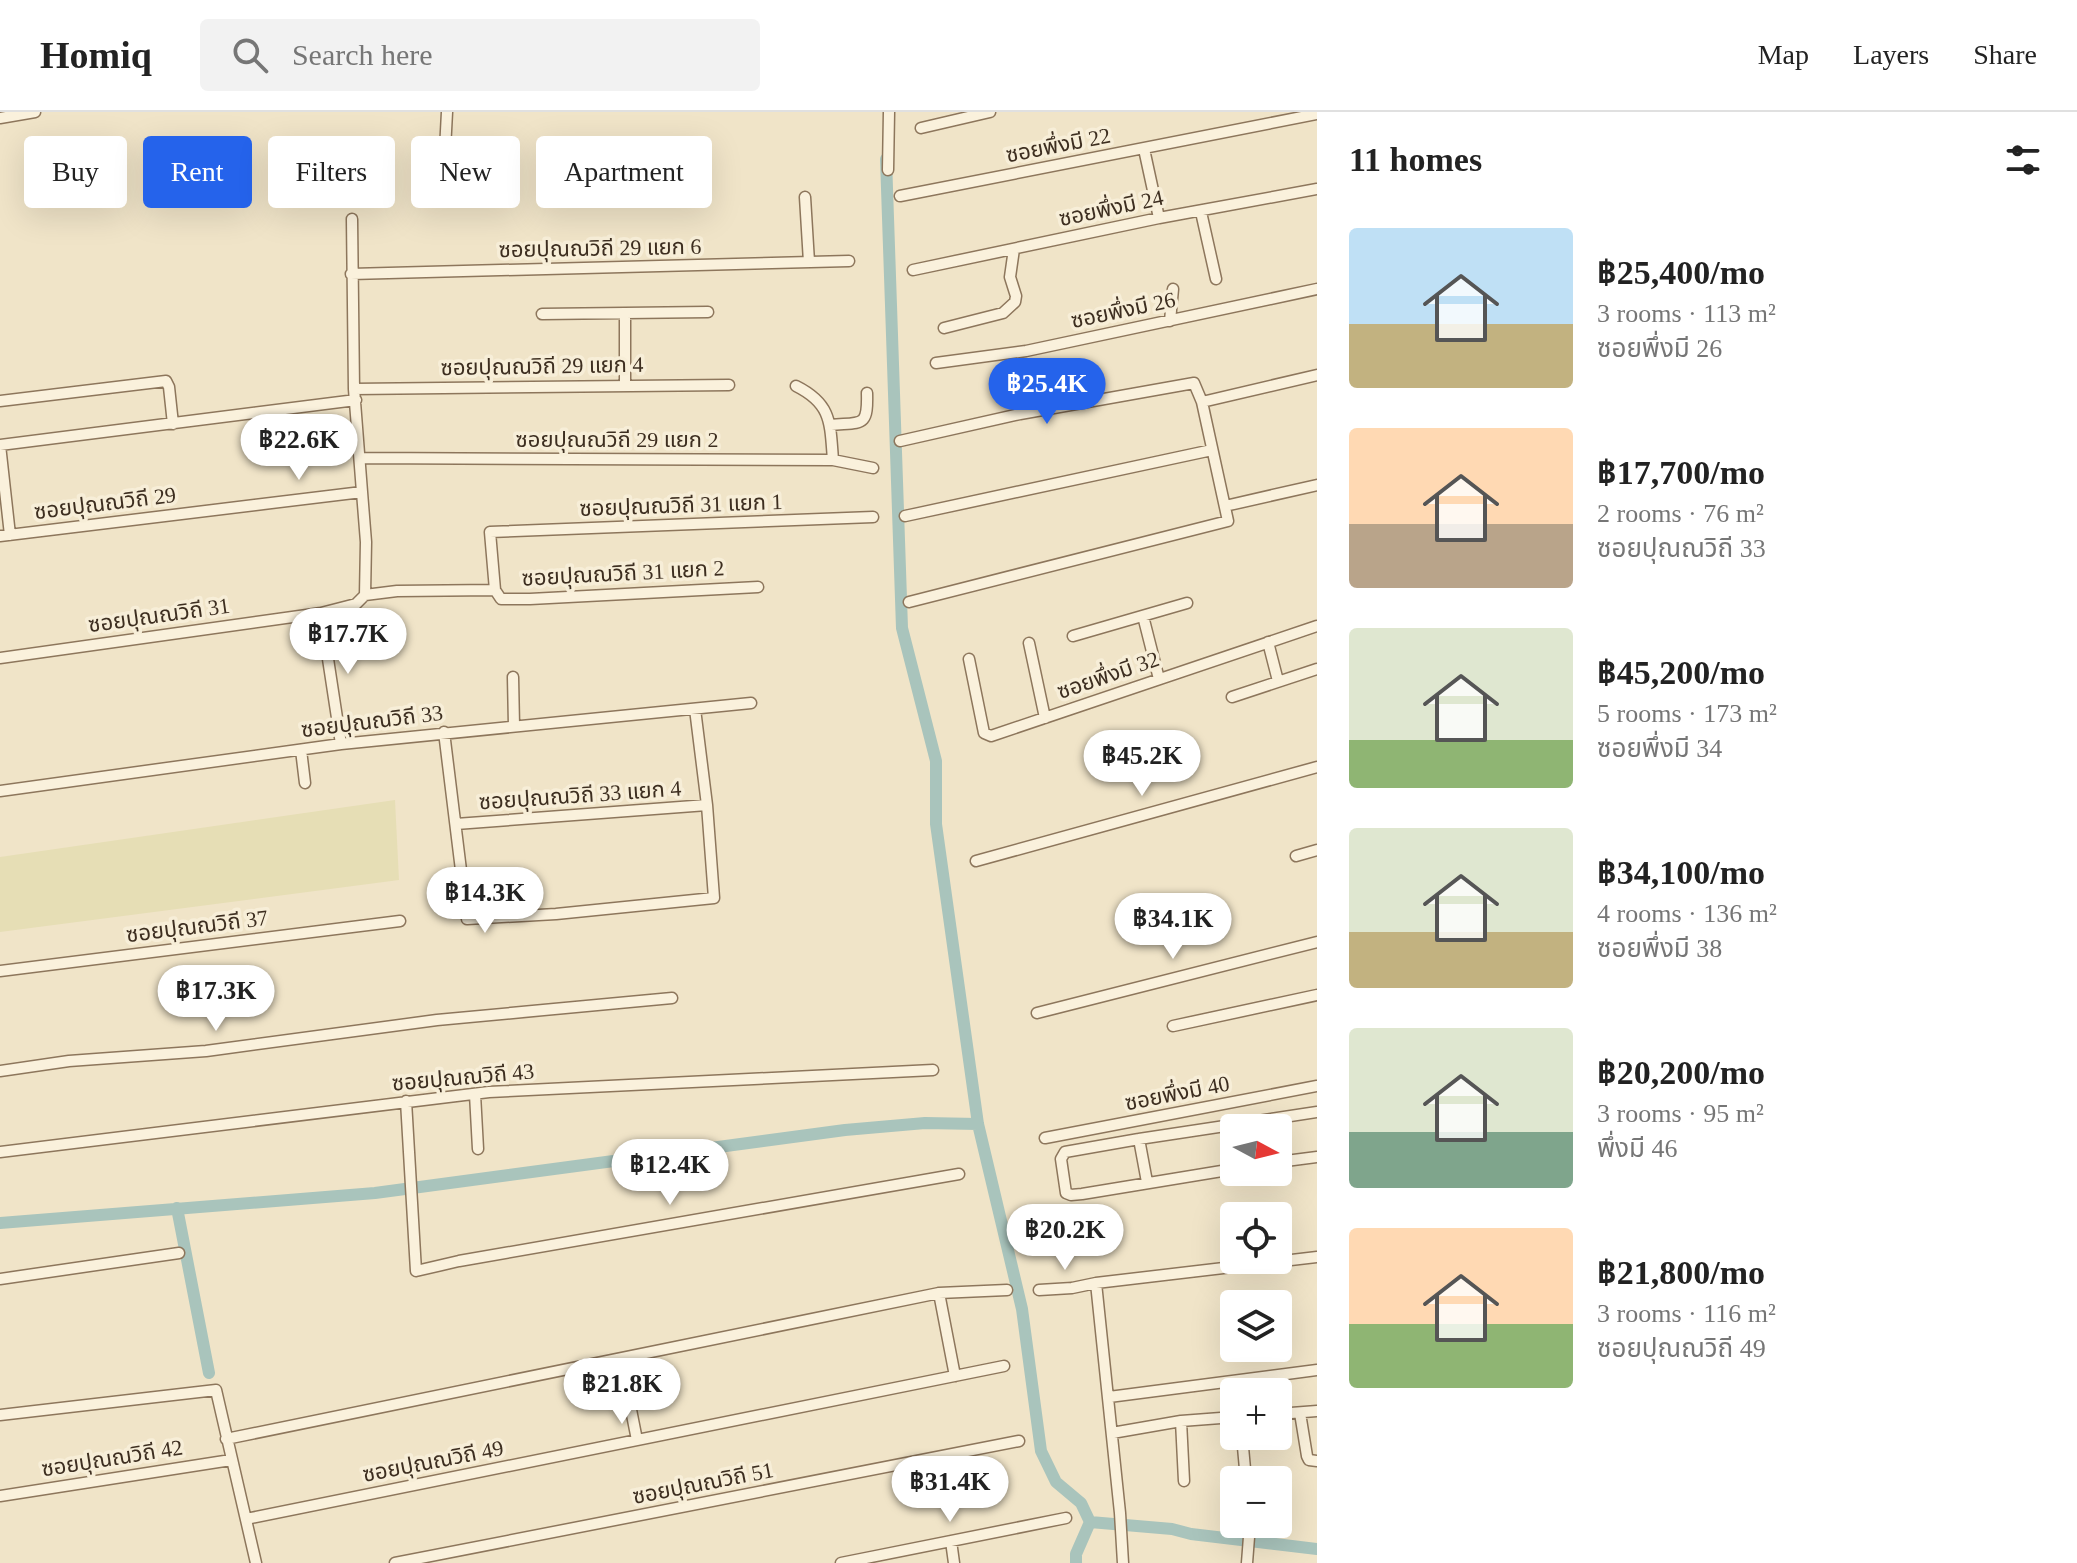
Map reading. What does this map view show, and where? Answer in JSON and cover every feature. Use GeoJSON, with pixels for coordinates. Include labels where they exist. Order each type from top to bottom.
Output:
{"type":"FeatureCollection","features":[{"type":"Feature","properties":{"kind":"street"},"geometry":{"type":"LineString","coordinates":[[0,118],[35,112]]}},
{"type":"Feature","properties":{"kind":"street"},"geometry":{"type":"LineString","coordinates":[[446,136],[447,112]]}},
{"type":"Feature","properties":{"kind":"street"},"geometry":{"type":"LineString","coordinates":[[888,170],[889,112]]}},
{"type":"Feature","properties":{"kind":"street"},"geometry":{"type":"LineString","coordinates":[[921,128],[990,112]]}},
{"type":"Feature","properties":{"kind":"street","name":"ซอยพึ่งมี 22"},"geometry":{"type":"LineString","coordinates":[[900,196],[1144,149],[1294,115],[1317,114]]}},
{"type":"Feature","properties":{"kind":"street"},"geometry":{"type":"LineString","coordinates":[[1144,149],[1159,218]]}},
{"type":"Feature","properties":{"kind":"street","name":"ซอยพึ่งมี 24"},"geometry":{"type":"LineString","coordinates":[[913,270],[1159,218],[1317,189]]}},
{"type":"Feature","properties":{"kind":"street"},"geometry":{"type":"LineString","coordinates":[[805,197],[809,262]]}},
{"type":"Feature","properties":{"kind":"street"},"geometry":{"type":"LineString","coordinates":[[1201,212],[1216,279]]}},
{"type":"Feature","properties":{"kind":"street"},"geometry":{"type":"LineString","coordinates":[[352,219],[355,394],[367,560],[365,595]]}},
{"type":"Feature","properties":{"kind":"street"},"geometry":{"type":"LineString","coordinates":[[944,328],[1003,313],[1009,308],[1016,296],[1010,277],[1014,249]]}},
{"type":"Feature","properties":{"kind":"street","name":"ซอยปุณณวิถี 29 แยก 6"},"geometry":{"type":"LineString","coordinates":[[351,274],[849,261]]}},
{"type":"Feature","properties":{"kind":"street"},"geometry":{"type":"LineString","coordinates":[[1170,321],[1173,289]]}},
{"type":"Feature","properties":{"kind":"street","name":"ซอยพึ่งมี 26"},"geometry":{"type":"LineString","coordinates":[[936,363],[1026,351],[1317,289]]}},
{"type":"Feature","properties":{"kind":"street"},"geometry":{"type":"LineString","coordinates":[[542,314],[708,312]]}},
{"type":"Feature","properties":{"kind":"street"},"geometry":{"type":"LineString","coordinates":[[625,313],[625,386]]}},
{"type":"Feature","properties":{"kind":"street"},"geometry":{"type":"LineString","coordinates":[[1202,402],[1317,375]]}},
{"type":"Feature","properties":{"kind":"street"},"geometry":{"type":"LineString","coordinates":[[0,401],[166,381],[173,424]]}},
{"type":"Feature","properties":{"kind":"street"},"geometry":{"type":"LineString","coordinates":[[900,441],[1020,414],[1187,383],[1196,385],[1228,521],[909,602]]}},
{"type":"Feature","properties":{"kind":"street","name":"ซอยปุณณวิถี 29 แยก 4"},"geometry":{"type":"LineString","coordinates":[[355,394],[729,385]]}},
{"type":"Feature","properties":{"kind":"street"},"geometry":{"type":"LineString","coordinates":[[796,386],[818,398],[825,409],[831,425],[833,460]]}},
{"type":"Feature","properties":{"kind":"street"},"geometry":{"type":"LineString","coordinates":[[831,425],[859,423],[865,419],[868,414],[867,393]]}},
{"type":"Feature","properties":{"kind":"street"},"geometry":{"type":"LineString","coordinates":[[5,536],[0,445],[173,424],[355,394]]}},
{"type":"Feature","properties":{"kind":"street"},"geometry":{"type":"LineString","coordinates":[[905,516],[1212,450]]}},
{"type":"Feature","properties":{"kind":"street","name":"ซอยปุณณวิถี 29 แยก 2"},"geometry":{"type":"LineString","coordinates":[[360,458],[833,460],[873,468]]}},
{"type":"Feature","properties":{"kind":"street"},"geometry":{"type":"LineString","coordinates":[[1225,506],[1317,485]]}},
{"type":"Feature","properties":{"kind":"street","name":"ซอยปุณณวิถี 29"},"geometry":{"type":"LineString","coordinates":[[5,536],[362,492]]}},
{"type":"Feature","properties":{"kind":"street","name":"ซอยปุณณวิถี 31 แยก 1"},"geometry":{"type":"LineString","coordinates":[[495,590],[490,532],[873,517]]}},
{"type":"Feature","properties":{"kind":"street","name":"ซอยปุณณวิถี 31 แยก 2"},"geometry":{"type":"LineString","coordinates":[[495,590],[501,599],[530,599],[758,587]]}},
{"type":"Feature","properties":{"kind":"street","name":"ซอยปุณณวิถี 31"},"geometry":{"type":"LineString","coordinates":[[0,658],[321,613],[356,604],[365,595],[425,590],[495,590]]}},
{"type":"Feature","properties":{"kind":"street"},"geometry":{"type":"LineString","coordinates":[[1073,636],[1187,603]]}},
{"type":"Feature","properties":{"kind":"street"},"geometry":{"type":"LineString","coordinates":[[321,613],[341,744]]}},
{"type":"Feature","properties":{"kind":"street"},"geometry":{"type":"LineString","coordinates":[[1143,616],[1159,679]]}},
{"type":"Feature","properties":{"kind":"street","name":"ซอยพึ่งมี 32"},"geometry":{"type":"LineString","coordinates":[[969,659],[987,736],[1317,626]]}},
{"type":"Feature","properties":{"kind":"street"},"geometry":{"type":"LineString","coordinates":[[1268,642],[1278,681]]}},
{"type":"Feature","properties":{"kind":"street"},"geometry":{"type":"LineString","coordinates":[[1029,643],[1045,718]]}},
{"type":"Feature","properties":{"kind":"street"},"geometry":{"type":"LineString","coordinates":[[1232,697],[1317,669]]}},
{"type":"Feature","properties":{"kind":"street"},"geometry":{"type":"LineString","coordinates":[[513,677],[514,726]]}},
{"type":"Feature","properties":{"kind":"street","name":"ซอยปุณณวิถี 33"},"geometry":{"type":"LineString","coordinates":[[0,791],[341,744],[751,703]]}},
{"type":"Feature","properties":{"kind":"street","name":"ซอยปุณณวิถี 33 แยก 4"},"geometry":{"type":"LineString","coordinates":[[695,709],[707,805],[714,898],[556,914],[467,919],[456,824],[707,805]]}},
{"type":"Feature","properties":{"kind":"street"},"geometry":{"type":"LineString","coordinates":[[444,732],[456,824]]}},
{"type":"Feature","properties":{"kind":"street"},"geometry":{"type":"LineString","coordinates":[[301,750],[305,783]]}},
{"type":"Feature","properties":{"kind":"street"},"geometry":{"type":"LineString","coordinates":[[976,861],[1317,767]]}},
{"type":"Feature","properties":{"kind":"street"},"geometry":{"type":"LineString","coordinates":[[1296,856],[1317,850]]}},
{"type":"Feature","properties":{"kind":"street","name":"ซอยปุณณวิถี 37"},"geometry":{"type":"LineString","coordinates":[[0,971],[400,921]]}},
{"type":"Feature","properties":{"kind":"street"},"geometry":{"type":"LineString","coordinates":[[1037,1013],[1317,942]]}},
{"type":"Feature","properties":{"kind":"street"},"geometry":{"type":"LineString","coordinates":[[1173,1026],[1317,995]]}},
{"type":"Feature","properties":{"kind":"street"},"geometry":{"type":"LineString","coordinates":[[0,1071],[69,1061],[206,1051],[437,1020],[672,998]]}},
{"type":"Feature","properties":{"kind":"street","name":"ซอยปุณณวิถี 43"},"geometry":{"type":"LineString","coordinates":[[0,1152],[475,1094],[933,1070]]}},
{"type":"Feature","properties":{"kind":"street","name":"ซอยพึ่งมี 40"},"geometry":{"type":"LineString","coordinates":[[1045,1138],[1317,1086]]}},
{"type":"Feature","properties":{"kind":"street"},"geometry":{"type":"LineString","coordinates":[[475,1094],[478,1149]]}},
{"type":"Feature","properties":{"kind":"street"},"geometry":{"type":"LineString","coordinates":[[406,1101],[416,1271],[959,1174]]}},
{"type":"Feature","properties":{"kind":"street"},"geometry":{"type":"LineString","coordinates":[[1220,1171],[1071,1195],[1066,1193],[1061,1159],[1063,1154],[1139,1139],[1317,1112]]}},
{"type":"Feature","properties":{"kind":"street"},"geometry":{"type":"LineString","coordinates":[[1139,1139],[1147,1182]]}},
{"type":"Feature","properties":{"kind":"street"},"geometry":{"type":"LineString","coordinates":[[1292,1160],[1317,1157]]}},
{"type":"Feature","properties":{"kind":"street"},"geometry":{"type":"LineString","coordinates":[[0,1279],[179,1253]]}},
{"type":"Feature","properties":{"kind":"street"},"geometry":{"type":"LineString","coordinates":[[1039,1290],[1317,1257]]}},
{"type":"Feature","properties":{"kind":"street"},"geometry":{"type":"LineString","coordinates":[[1096,1283],[1123,1563]]}},
{"type":"Feature","properties":{"kind":"street"},"geometry":{"type":"LineString","coordinates":[[226,1439],[939,1293],[1007,1290]]}},
{"type":"Feature","properties":{"kind":"street"},"geometry":{"type":"LineString","coordinates":[[939,1293],[955,1376]]}},
{"type":"Feature","properties":{"kind":"street"},"geometry":{"type":"LineString","coordinates":[[621,1359],[637,1440]]}},
{"type":"Feature","properties":{"kind":"street","name":"ซอยปุณณวิถี 49"},"geometry":{"type":"LineString","coordinates":[[246,1519],[1004,1366]]}},
{"type":"Feature","properties":{"kind":"street"},"geometry":{"type":"LineString","coordinates":[[1109,1397],[1317,1370]]}},
{"type":"Feature","properties":{"kind":"street"},"geometry":{"type":"LineString","coordinates":[[0,1415],[216,1390],[256,1563]]}},
{"type":"Feature","properties":{"kind":"street"},"geometry":{"type":"LineString","coordinates":[[1292,1413],[1317,1411]]}},
{"type":"Feature","properties":{"kind":"street"},"geometry":{"type":"LineString","coordinates":[[1300,1413],[1307,1456],[1309,1460],[1317,1461]]}},
{"type":"Feature","properties":{"kind":"street"},"geometry":{"type":"LineString","coordinates":[[1112,1433],[1181,1421],[1220,1418]]}},
{"type":"Feature","properties":{"kind":"street"},"geometry":{"type":"LineString","coordinates":[[1181,1421],[1184,1481]]}},
{"type":"Feature","properties":{"kind":"street","name":"ซอยปุณณวิถี 51"},"geometry":{"type":"LineString","coordinates":[[395,1563],[1019,1441]]}},
{"type":"Feature","properties":{"kind":"street","name":"ซอยปุณณวิถี 42"},"geometry":{"type":"LineString","coordinates":[[0,1496],[231,1460]]}},
{"type":"Feature","properties":{"kind":"street"},"geometry":{"type":"LineString","coordinates":[[847,1562],[1066,1518]]}},
{"type":"Feature","properties":{"kind":"street"},"geometry":{"type":"LineString","coordinates":[[1247,1559],[1249,1538]]}},
{"type":"Feature","properties":{"kind":"street"},"geometry":{"type":"LineString","coordinates":[[951,1541],[954,1563]]}},
{"type":"Feature","properties":{"kind":"shaded area"},"geometry":{"type":"Polygon","coordinates":[[[395,800],[399,880],[0,932],[0,857],[395,800]]]}},
{"type":"Feature","properties":{"kind":"waterway"},"geometry":{"type":"LineString","coordinates":[[886,159],[902,628],[936,761],[936,824],[978,1124],[1022,1309],[1041,1451],[1056,1482],[1081,1503],[1090,1522]]}},
{"type":"Feature","properties":{"kind":"waterway"},"geometry":{"type":"LineString","coordinates":[[0,1223],[375,1193],[845,1130],[925,1123],[978,1124]]}},
{"type":"Feature","properties":{"kind":"waterway"},"geometry":{"type":"LineString","coordinates":[[177,1208],[209,1373]]}},
{"type":"Feature","properties":{"kind":"waterway"},"geometry":{"type":"LineString","coordinates":[[1076,1563],[1076,1554],[1090,1522],[1172,1529],[1317,1549]]}}]}
